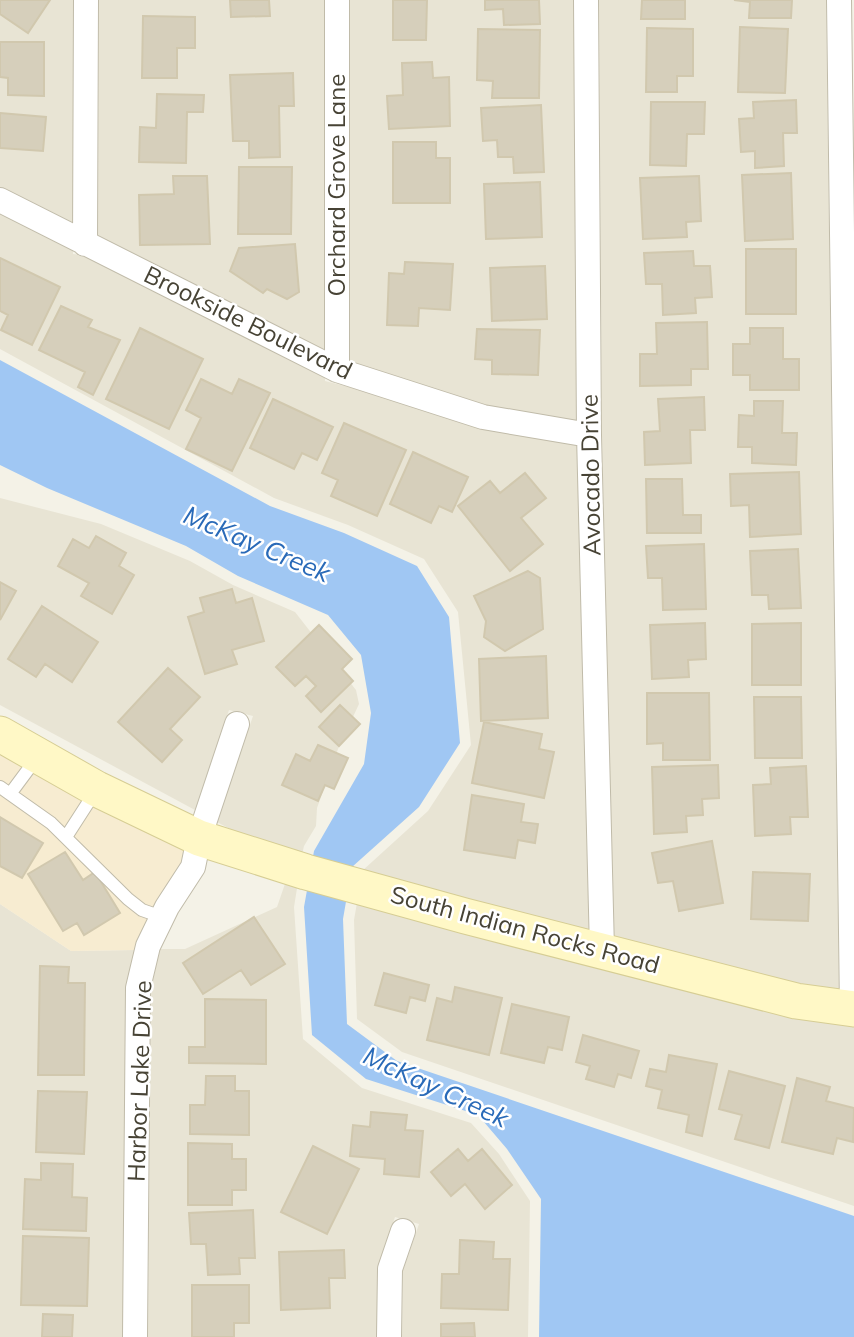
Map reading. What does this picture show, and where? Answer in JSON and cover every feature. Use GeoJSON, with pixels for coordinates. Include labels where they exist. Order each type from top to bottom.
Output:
{"type":"FeatureCollection","features":[{"type":"Feature","properties":{"kind":"street"},"geometry":{"type":"LineString","coordinates":[[85,244],[89,8],[86,0]]}},
{"type":"Feature","properties":{"kind":"street","name":"Orchard Grove Lane"},"geometry":{"type":"LineString","coordinates":[[337,0],[337,370]]}},
{"type":"Feature","properties":{"kind":"street","name":"Avocado Drive"},"geometry":{"type":"LineString","coordinates":[[586,0],[589,435],[602,950]]}},
{"type":"Feature","properties":{"kind":"street"},"geometry":{"type":"LineString","coordinates":[[839,0],[853,1009]]}},
{"type":"Feature","properties":{"kind":"street","name":"Brookside Boulevard"},"geometry":{"type":"LineString","coordinates":[[0,200],[337,370],[483,417],[589,435]]}},
{"type":"Feature","properties":{"kind":"street","name":"Harbor Lake Drive"},"geometry":{"type":"LineString","coordinates":[[135,1337],[138,988],[148,946],[162,917],[194,867],[199,838],[237,724]]}},
{"type":"Feature","properties":{"kind":"street","name":"South Indian Rocks Road"},"geometry":{"type":"LineString","coordinates":[[0,734],[97,789],[199,838],[306,872],[796,1001],[853,1009]]}},
{"type":"Feature","properties":{"kind":"street"},"geometry":{"type":"LineString","coordinates":[[389,1337],[390,1269],[403,1231]]}},
{"type":"Feature","properties":{"kind":"lane"},"geometry":{"type":"LineString","coordinates":[[38,756],[5,791],[66,837],[128,899],[142,910],[162,917]]}},
{"type":"Feature","properties":{"kind":"lane"},"geometry":{"type":"LineString","coordinates":[[66,837],[97,789]]}},
{"type":"Feature","properties":{"kind":"shaded area"},"geometry":{"type":"Polygon","coordinates":[[[0,0],[73,0],[76,10],[73,225],[0,187],[0,0]]]}},
{"type":"Feature","properties":{"kind":"shaded area"},"geometry":{"type":"Polygon","coordinates":[[[99,0],[324,0],[325,351],[98,237],[99,0]]]}},
{"type":"Feature","properties":{"kind":"shaded area"},"geometry":{"type":"Polygon","coordinates":[[[350,0],[574,0],[577,422],[487,407],[350,362],[350,0]]]}},
{"type":"Feature","properties":{"kind":"shaded area"},"geometry":{"type":"Polygon","coordinates":[[[599,0],[826,0],[839,996],[614,941],[602,436],[599,0]]]}},
{"type":"Feature","properties":{"kind":"shaded area"},"geometry":{"type":"Polygon","coordinates":[[[0,213],[73,250],[73,254],[82,255],[325,377],[325,381],[577,444],[589,935],[362,871],[428,811],[471,745],[458,612],[424,559],[348,525],[274,498],[0,349],[0,213]]]}},
{"type":"Feature","properties":{"kind":"shaded area"},"geometry":{"type":"Polygon","coordinates":[[[0,498],[101,524],[190,561],[233,585],[295,612],[356,690],[359,704],[338,749],[317,808],[316,826],[304,846],[301,859],[264,847],[217,822],[253,716],[229,710],[195,810],[0,705],[0,498]]]}},
{"type":"Feature","properties":{"kind":"shaded area"},"geometry":{"type":"Polygon","coordinates":[[[0,747],[184,845],[181,863],[156,903],[135,950],[71,951],[0,904],[0,747]]]}},
{"type":"Feature","properties":{"kind":"shaded area"},"geometry":{"type":"Polygon","coordinates":[[[287,878],[298,882],[294,907],[303,1039],[362,1088],[471,1123],[499,1154],[530,1201],[528,1337],[402,1337],[403,1270],[419,1224],[395,1217],[378,1268],[377,1337],[148,1337],[151,989],[160,949],[185,949],[277,907],[287,878]]]}},
{"type":"Feature","properties":{"kind":"shaded area"},"geometry":{"type":"Polygon","coordinates":[[[358,897],[854,1020],[854,1206],[402,1052],[357,1019],[354,920],[358,897]]]}},
{"type":"Feature","properties":{"kind":"shaded area"},"geometry":{"type":"Polygon","coordinates":[[[0,904],[71,951],[135,950],[126,985],[123,1337],[0,1337],[0,904]]]}},
{"type":"Feature","properties":{"kind":"water","name":"McKay Creek"},"geometry":{"type":"Polygon","coordinates":[[[0,360],[270,506],[344,533],[417,566],[449,617],[460,743],[419,807],[352,867],[343,919],[347,1024],[397,1061],[854,1216],[854,1337],[539,1337],[541,1199],[507,1149],[478,1115],[366,1079],[312,1035],[304,907],[314,851],[364,764],[371,713],[361,655],[328,615],[238,576],[186,546],[47,488],[0,465],[0,360]]]}},
{"type":"Feature","properties":{"kind":"building"},"geometry":{"type":"Polygon","coordinates":[[[0,0],[50,0],[28,33],[0,14],[0,0]]]}},
{"type":"Feature","properties":{"kind":"building"},"geometry":{"type":"Polygon","coordinates":[[[230,0],[269,0],[270,16],[231,17],[230,0]]]}},
{"type":"Feature","properties":{"kind":"building"},"geometry":{"type":"Polygon","coordinates":[[[393,0],[427,0],[426,40],[393,40],[393,0]]]}},
{"type":"Feature","properties":{"kind":"building"},"geometry":{"type":"Polygon","coordinates":[[[485,0],[539,0],[540,24],[504,25],[503,9],[485,10],[485,0]]]}},
{"type":"Feature","properties":{"kind":"building"},"geometry":{"type":"Polygon","coordinates":[[[642,0],[685,0],[685,19],[641,19],[642,0]]]}},
{"type":"Feature","properties":{"kind":"building"},"geometry":{"type":"Polygon","coordinates":[[[734,0],[792,0],[791,18],[749,18],[750,2],[734,0]]]}},
{"type":"Feature","properties":{"kind":"building"},"geometry":{"type":"Polygon","coordinates":[[[143,16],[195,17],[195,48],[177,48],[177,78],[142,78],[143,16]]]}},
{"type":"Feature","properties":{"kind":"building"},"geometry":{"type":"Polygon","coordinates":[[[740,27],[788,29],[785,93],[738,92],[740,27]]]}},
{"type":"Feature","properties":{"kind":"building"},"geometry":{"type":"Polygon","coordinates":[[[647,28],[693,29],[693,76],[677,76],[677,92],[646,92],[647,28]]]}},
{"type":"Feature","properties":{"kind":"building"},"geometry":{"type":"Polygon","coordinates":[[[478,29],[540,30],[539,98],[492,98],[493,81],[477,80],[478,29]]]}},
{"type":"Feature","properties":{"kind":"building"},"geometry":{"type":"Polygon","coordinates":[[[0,42],[44,42],[44,96],[8,95],[8,78],[0,77],[0,42]]]}},
{"type":"Feature","properties":{"kind":"building"},"geometry":{"type":"Polygon","coordinates":[[[432,62],[433,78],[449,77],[450,126],[389,129],[387,96],[403,95],[402,63],[432,62]]]}},
{"type":"Feature","properties":{"kind":"building"},"geometry":{"type":"Polygon","coordinates":[[[293,73],[294,106],[279,106],[280,157],[249,158],[249,141],[233,141],[230,75],[293,73]]]}},
{"type":"Feature","properties":{"kind":"building"},"geometry":{"type":"Polygon","coordinates":[[[157,94],[204,95],[203,112],[187,112],[186,163],[139,162],[140,127],[156,128],[157,94]]]}},
{"type":"Feature","properties":{"kind":"building"},"geometry":{"type":"Polygon","coordinates":[[[796,100],[797,133],[783,133],[784,166],[755,168],[755,151],[741,152],[739,119],[754,118],[753,102],[796,100]]]}},
{"type":"Feature","properties":{"kind":"building"},"geometry":{"type":"Polygon","coordinates":[[[651,102],[705,102],[704,134],[687,134],[686,166],[650,165],[651,102]]]}},
{"type":"Feature","properties":{"kind":"building"},"geometry":{"type":"Polygon","coordinates":[[[541,105],[544,172],[514,173],[513,157],[498,157],[497,140],[483,141],[481,108],[541,105]]]}},
{"type":"Feature","properties":{"kind":"building"},"geometry":{"type":"Polygon","coordinates":[[[0,113],[46,117],[43,151],[0,148],[0,113]]]}},
{"type":"Feature","properties":{"kind":"building"},"geometry":{"type":"Polygon","coordinates":[[[393,142],[436,142],[436,158],[450,158],[450,203],[393,203],[393,142]]]}},
{"type":"Feature","properties":{"kind":"building"},"geometry":{"type":"Polygon","coordinates":[[[239,167],[292,167],[291,234],[238,234],[239,167]]]}},
{"type":"Feature","properties":{"kind":"building"},"geometry":{"type":"Polygon","coordinates":[[[791,173],[793,239],[745,241],[742,175],[791,173]]]}},
{"type":"Feature","properties":{"kind":"building"},"geometry":{"type":"Polygon","coordinates":[[[173,176],[207,176],[210,244],[140,245],[139,195],[174,194],[173,176]]]}},
{"type":"Feature","properties":{"kind":"building"},"geometry":{"type":"Polygon","coordinates":[[[699,176],[701,221],[686,222],[687,237],[643,239],[640,178],[699,176]]]}},
{"type":"Feature","properties":{"kind":"building"},"geometry":{"type":"Polygon","coordinates":[[[540,182],[542,237],[486,239],[484,184],[540,182]]]}},
{"type":"Feature","properties":{"kind":"building"},"geometry":{"type":"Polygon","coordinates":[[[295,244],[299,292],[287,299],[267,289],[263,293],[230,271],[239,248],[295,244]]]}},
{"type":"Feature","properties":{"kind":"building"},"geometry":{"type":"Polygon","coordinates":[[[746,249],[796,249],[796,314],[746,314],[746,249]]]}},
{"type":"Feature","properties":{"kind":"building"},"geometry":{"type":"Polygon","coordinates":[[[693,251],[694,266],[710,266],[712,297],[695,298],[696,313],[663,315],[662,284],[646,284],[644,253],[693,251]]]}},
{"type":"Feature","properties":{"kind":"building"},"geometry":{"type":"Polygon","coordinates":[[[0,258],[60,287],[32,345],[1,330],[8,315],[0,311],[0,258]]]}},
{"type":"Feature","properties":{"kind":"building"},"geometry":{"type":"Polygon","coordinates":[[[405,262],[453,264],[450,310],[419,308],[418,326],[387,325],[389,273],[404,274],[405,262]]]}},
{"type":"Feature","properties":{"kind":"building"},"geometry":{"type":"Polygon","coordinates":[[[545,266],[547,319],[492,321],[490,268],[545,266]]]}},
{"type":"Feature","properties":{"kind":"building"},"geometry":{"type":"Polygon","coordinates":[[[61,306],[92,320],[88,327],[120,340],[93,395],[78,387],[85,372],[39,350],[61,306]]]}},
{"type":"Feature","properties":{"kind":"building"},"geometry":{"type":"Polygon","coordinates":[[[707,322],[708,369],[691,369],[691,385],[640,386],[640,354],[657,354],[656,323],[707,322]]]}},
{"type":"Feature","properties":{"kind":"building"},"geometry":{"type":"Polygon","coordinates":[[[140,328],[203,359],[169,429],[106,399],[140,328]]]}},
{"type":"Feature","properties":{"kind":"building"},"geometry":{"type":"Polygon","coordinates":[[[750,328],[783,328],[783,359],[799,359],[799,390],[750,390],[750,375],[733,375],[733,344],[750,344],[750,328]]]}},
{"type":"Feature","properties":{"kind":"building"},"geometry":{"type":"Polygon","coordinates":[[[477,329],[540,330],[538,375],[492,374],[492,360],[475,359],[477,329]]]}},
{"type":"Feature","properties":{"kind":"building"},"geometry":{"type":"Polygon","coordinates":[[[201,379],[232,394],[239,379],[270,393],[232,471],[186,449],[201,418],[186,410],[201,379]]]}},
{"type":"Feature","properties":{"kind":"building"},"geometry":{"type":"Polygon","coordinates":[[[704,397],[705,430],[690,430],[691,463],[645,465],[644,432],[660,431],[658,399],[704,397]]]}},
{"type":"Feature","properties":{"kind":"building"},"geometry":{"type":"Polygon","coordinates":[[[273,399],[333,427],[317,460],[302,453],[294,469],[250,448],[273,399]]]}},
{"type":"Feature","properties":{"kind":"building"},"geometry":{"type":"Polygon","coordinates":[[[754,401],[783,401],[782,433],[797,433],[796,465],[752,463],[752,447],[738,447],[739,415],[754,416],[754,401]]]}},
{"type":"Feature","properties":{"kind":"building"},"geometry":{"type":"Polygon","coordinates":[[[344,423],[406,450],[377,516],[331,496],[338,480],[322,473],[344,423]]]}},
{"type":"Feature","properties":{"kind":"building"},"geometry":{"type":"Polygon","coordinates":[[[413,452],[468,477],[452,512],[439,506],[431,523],[390,504],[413,452]]]}},
{"type":"Feature","properties":{"kind":"building"},"geometry":{"type":"Polygon","coordinates":[[[799,472],[801,534],[750,537],[749,505],[731,506],[730,474],[799,472]]]}},
{"type":"Feature","properties":{"kind":"building"},"geometry":{"type":"Polygon","coordinates":[[[525,473],[546,498],[521,518],[543,544],[510,571],[458,506],[490,481],[500,493],[525,473]]]}},
{"type":"Feature","properties":{"kind":"building"},"geometry":{"type":"Polygon","coordinates":[[[646,479],[682,479],[683,515],[701,515],[701,533],[647,533],[646,479]]]}},
{"type":"Feature","properties":{"kind":"building"},"geometry":{"type":"Polygon","coordinates":[[[96,536],[126,553],[119,566],[134,575],[112,614],[81,596],[89,583],[58,566],[73,539],[89,548],[96,536]]]}},
{"type":"Feature","properties":{"kind":"building"},"geometry":{"type":"Polygon","coordinates":[[[704,544],[706,609],[663,610],[662,578],[648,578],[646,546],[704,544]]]}},
{"type":"Feature","properties":{"kind":"building"},"geometry":{"type":"Polygon","coordinates":[[[798,549],[801,608],[769,609],[768,595],[752,595],[750,551],[798,549]]]}},
{"type":"Feature","properties":{"kind":"building"},"geometry":{"type":"Polygon","coordinates":[[[528,571],[540,578],[543,629],[505,651],[484,637],[486,621],[474,596],[528,571]]]}},
{"type":"Feature","properties":{"kind":"building"},"geometry":{"type":"Polygon","coordinates":[[[0,582],[16,591],[0,620],[0,582]]]}},
{"type":"Feature","properties":{"kind":"building"},"geometry":{"type":"Polygon","coordinates":[[[232,589],[236,603],[252,598],[264,641],[232,650],[237,664],[205,674],[188,617],[204,612],[200,598],[232,589]]]}},
{"type":"Feature","properties":{"kind":"building"},"geometry":{"type":"Polygon","coordinates":[[[42,606],[98,642],[72,682],[45,664],[36,677],[8,659],[42,606]]]}},
{"type":"Feature","properties":{"kind":"building"},"geometry":{"type":"Polygon","coordinates":[[[705,623],[706,659],[688,660],[689,677],[652,679],[650,625],[705,623]]]}},
{"type":"Feature","properties":{"kind":"building"},"geometry":{"type":"Polygon","coordinates":[[[801,623],[801,685],[752,685],[752,624],[801,623]]]}},
{"type":"Feature","properties":{"kind":"building"},"geometry":{"type":"Polygon","coordinates":[[[319,625],[352,659],[342,669],[353,681],[321,712],[306,696],[316,686],[306,676],[295,686],[276,667],[319,625]]]}},
{"type":"Feature","properties":{"kind":"building"},"geometry":{"type":"Polygon","coordinates":[[[546,656],[548,718],[481,721],[479,659],[546,656]]]}},
{"type":"Feature","properties":{"kind":"building"},"geometry":{"type":"Polygon","coordinates":[[[168,668],[200,697],[170,729],[182,740],[162,762],[118,722],[168,668]]]}},
{"type":"Feature","properties":{"kind":"building"},"geometry":{"type":"Polygon","coordinates":[[[647,693],[709,693],[710,760],[663,760],[663,743],[647,744],[647,693]]]}},
{"type":"Feature","properties":{"kind":"building"},"geometry":{"type":"Polygon","coordinates":[[[754,697],[801,697],[802,758],[755,758],[754,697]]]}},
{"type":"Feature","properties":{"kind":"building"},"geometry":{"type":"Polygon","coordinates":[[[340,705],[360,724],[339,746],[319,727],[340,705]]]}},
{"type":"Feature","properties":{"kind":"building"},"geometry":{"type":"Polygon","coordinates":[[[484,722],[542,734],[539,749],[554,752],[544,798],[472,783],[484,722]]]}},
{"type":"Feature","properties":{"kind":"building"},"geometry":{"type":"Polygon","coordinates":[[[318,745],[348,758],[334,789],[325,785],[318,801],[282,785],[296,754],[310,761],[318,745]]]}},
{"type":"Feature","properties":{"kind":"building"},"geometry":{"type":"Polygon","coordinates":[[[718,765],[719,798],[702,799],[703,815],[686,816],[687,832],[654,834],[652,767],[718,765]]]}},
{"type":"Feature","properties":{"kind":"building"},"geometry":{"type":"Polygon","coordinates":[[[806,766],[808,817],[790,817],[791,834],[755,836],[753,785],[771,784],[770,768],[806,766]]]}},
{"type":"Feature","properties":{"kind":"building"},"geometry":{"type":"Polygon","coordinates":[[[472,795],[524,804],[521,822],[538,824],[535,843],[518,840],[515,858],[464,850],[472,795]]]}},
{"type":"Feature","properties":{"kind":"building"},"geometry":{"type":"Polygon","coordinates":[[[0,817],[43,843],[22,878],[0,866],[0,817]]]}},
{"type":"Feature","properties":{"kind":"building"},"geometry":{"type":"Polygon","coordinates":[[[712,841],[723,903],[679,911],[673,881],[658,883],[652,853],[712,841]]]}},
{"type":"Feature","properties":{"kind":"building"},"geometry":{"type":"Polygon","coordinates":[[[65,852],[83,880],[95,872],[120,913],[84,935],[77,923],[63,931],[28,874],[65,852]]]}},
{"type":"Feature","properties":{"kind":"building"},"geometry":{"type":"Polygon","coordinates":[[[753,872],[810,874],[808,921],[751,919],[753,872]]]}},
{"type":"Feature","properties":{"kind":"building"},"geometry":{"type":"Polygon","coordinates":[[[254,917],[285,964],[251,985],[241,970],[203,994],[183,963],[254,917]]]}},
{"type":"Feature","properties":{"kind":"building"},"geometry":{"type":"Polygon","coordinates":[[[40,966],[69,967],[68,983],[85,983],[84,1075],[38,1075],[40,966]]]}},
{"type":"Feature","properties":{"kind":"building"},"geometry":{"type":"Polygon","coordinates":[[[384,973],[429,985],[425,1001],[410,997],[406,1013],[375,1005],[384,973]]]}},
{"type":"Feature","properties":{"kind":"building"},"geometry":{"type":"Polygon","coordinates":[[[455,987],[502,998],[489,1055],[427,1040],[437,998],[452,1002],[455,987]]]}},
{"type":"Feature","properties":{"kind":"building"},"geometry":{"type":"Polygon","coordinates":[[[205,999],[266,1000],[266,1064],[189,1063],[189,1047],[205,1047],[205,999]]]}},
{"type":"Feature","properties":{"kind":"building"},"geometry":{"type":"Polygon","coordinates":[[[512,1004],[569,1017],[562,1050],[548,1047],[544,1063],[501,1053],[512,1004]]]}},
{"type":"Feature","properties":{"kind":"building"},"geometry":{"type":"Polygon","coordinates":[[[583,1035],[639,1051],[631,1078],[618,1074],[614,1087],[586,1079],[590,1066],[576,1062],[583,1035]]]}},
{"type":"Feature","properties":{"kind":"building"},"geometry":{"type":"Polygon","coordinates":[[[669,1055],[717,1064],[702,1136],[686,1132],[689,1115],[658,1108],[662,1090],[646,1086],[650,1069],[666,1072],[669,1055]]]}},
{"type":"Feature","properties":{"kind":"building"},"geometry":{"type":"Polygon","coordinates":[[[729,1071],[785,1086],[769,1148],[735,1139],[742,1115],[719,1109],[729,1071]]]}},
{"type":"Feature","properties":{"kind":"building"},"geometry":{"type":"Polygon","coordinates":[[[206,1076],[235,1076],[235,1091],[249,1091],[249,1135],[190,1134],[190,1105],[205,1105],[206,1076]]]}},
{"type":"Feature","properties":{"kind":"building"},"geometry":{"type":"Polygon","coordinates":[[[797,1078],[830,1087],[826,1101],[854,1108],[853,1142],[837,1138],[833,1154],[782,1142],[797,1078]]]}},
{"type":"Feature","properties":{"kind":"building"},"geometry":{"type":"Polygon","coordinates":[[[38,1091],[87,1092],[84,1154],[36,1152],[38,1091]]]}},
{"type":"Feature","properties":{"kind":"building"},"geometry":{"type":"Polygon","coordinates":[[[371,1112],[407,1115],[405,1130],[423,1131],[419,1177],[384,1174],[385,1159],[350,1156],[353,1125],[370,1127],[371,1112]]]}},
{"type":"Feature","properties":{"kind":"building"},"geometry":{"type":"Polygon","coordinates":[[[188,1143],[232,1144],[232,1159],[246,1159],[246,1190],[232,1190],[232,1205],[188,1205],[188,1143]]]}},
{"type":"Feature","properties":{"kind":"building"},"geometry":{"type":"Polygon","coordinates":[[[313,1146],[359,1169],[327,1234],[281,1212],[313,1146]]]}},
{"type":"Feature","properties":{"kind":"building"},"geometry":{"type":"Polygon","coordinates":[[[458,1149],[468,1161],[482,1149],[512,1185],[485,1209],[465,1184],[451,1196],[431,1172],[458,1149]]]}},
{"type":"Feature","properties":{"kind":"building"},"geometry":{"type":"Polygon","coordinates":[[[41,1163],[73,1164],[72,1197],[87,1198],[86,1231],[23,1229],[25,1179],[41,1180],[41,1163]]]}},
{"type":"Feature","properties":{"kind":"building"},"geometry":{"type":"Polygon","coordinates":[[[253,1210],[255,1258],[239,1258],[240,1274],[208,1275],[206,1244],[191,1244],[189,1213],[253,1210]]]}},
{"type":"Feature","properties":{"kind":"building"},"geometry":{"type":"Polygon","coordinates":[[[23,1236],[89,1238],[87,1306],[21,1305],[23,1236]]]}},
{"type":"Feature","properties":{"kind":"building"},"geometry":{"type":"Polygon","coordinates":[[[460,1240],[494,1242],[493,1259],[510,1259],[508,1310],[441,1308],[442,1274],[459,1274],[460,1240]]]}},
{"type":"Feature","properties":{"kind":"building"},"geometry":{"type":"Polygon","coordinates":[[[344,1250],[345,1278],[329,1278],[330,1308],[281,1310],[279,1252],[344,1250]]]}},
{"type":"Feature","properties":{"kind":"building"},"geometry":{"type":"Polygon","coordinates":[[[192,1285],[249,1285],[249,1323],[234,1323],[234,1337],[192,1337],[192,1285]]]}},
{"type":"Feature","properties":{"kind":"building"},"geometry":{"type":"Polygon","coordinates":[[[43,1314],[73,1315],[72,1337],[42,1337],[43,1314]]]}},
{"type":"Feature","properties":{"kind":"building"},"geometry":{"type":"Polygon","coordinates":[[[474,1323],[475,1337],[441,1337],[441,1324],[474,1323]]]}}]}
